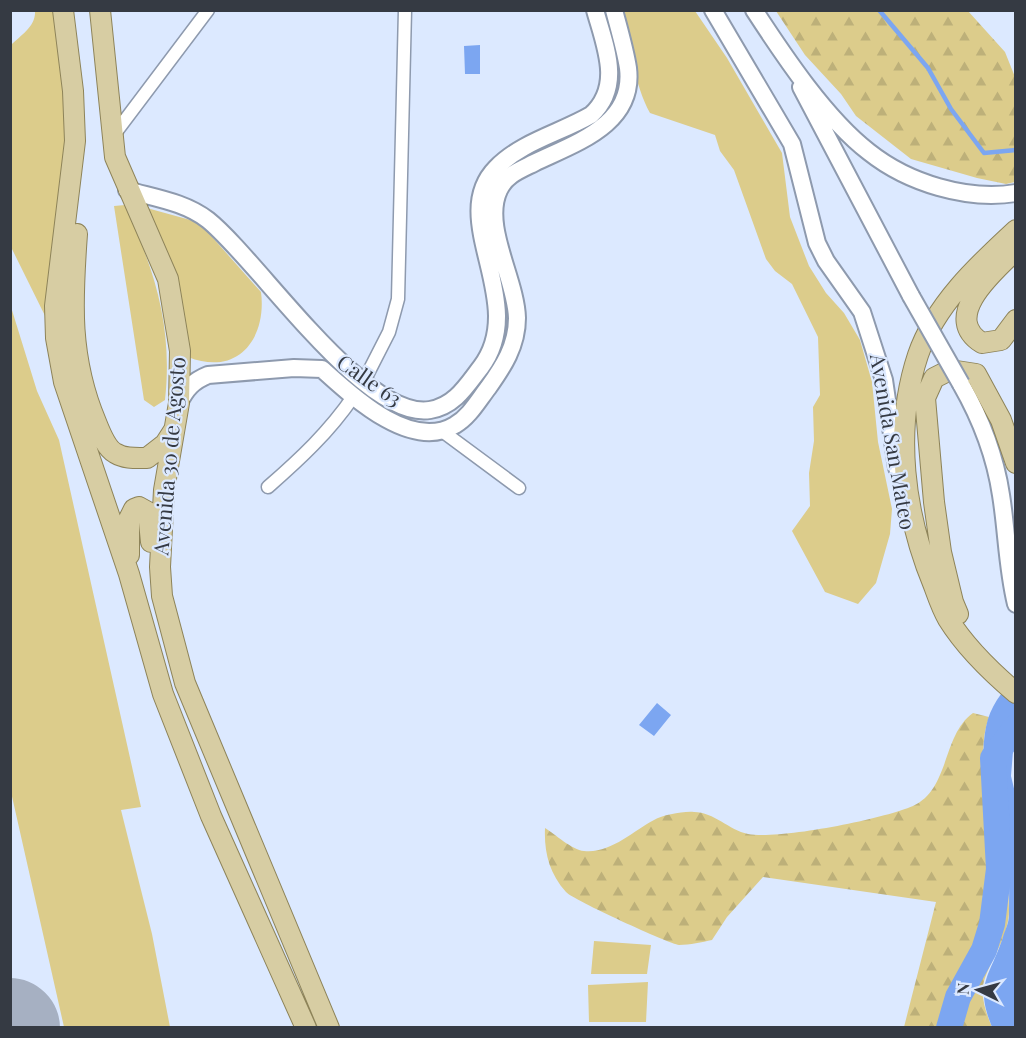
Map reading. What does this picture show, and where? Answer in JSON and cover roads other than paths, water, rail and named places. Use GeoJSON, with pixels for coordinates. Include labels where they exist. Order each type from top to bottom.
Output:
{"type":"FeatureCollection","features":[{"type":"Feature","properties":{"kind":"main road"},"geometry":{"type":"LineString","coordinates":[[63,10],[81,162],[71,305],[81,377],[101,434],[113,452],[124,457],[147,458],[165,444],[175,428]]}},
{"type":"Feature","properties":{"kind":"main road","name":"Avenida 30 de Agosto"},"geometry":{"type":"LineString","coordinates":[[100,10],[115,157],[128,190],[156,246],[170,289],[180,351],[179,403],[164,490],[160,567],[162,596],[185,683],[329,1028]]}},
{"type":"Feature","properties":{"kind":"main road","name":"Avenida 30 de Agosto"},"geometry":{"type":"LineString","coordinates":[[73,91],[75,141],[55,306],[56,338],[64,382],[91,456],[129,574],[163,694],[185,752],[306,1028]]}},
{"type":"Feature","properties":{"kind":"main road"},"geometry":{"type":"LineString","coordinates":[[1009,687],[980,660],[947,617],[927,571],[910,508],[904,469],[904,430],[909,391],[919,353],[935,320],[980,263],[1016,230]]}},
{"type":"Feature","properties":{"kind":"main road"},"geometry":{"type":"LineString","coordinates":[[1016,250],[985,280],[975,294],[966,316],[969,332],[982,343],[1001,340],[1016,321]]}},
{"type":"Feature","properties":{"kind":"main road"},"geometry":{"type":"LineString","coordinates":[[980,660],[953,602],[938,532],[925,398],[934,378],[950,370],[966,370],[976,374],[1001,420],[1016,463]]}},
{"type":"Feature","properties":{"kind":"main road"},"geometry":{"type":"LineString","coordinates":[[129,574],[129,519],[130,513],[139,507],[148,512],[151,543],[160,567]]}},
{"type":"Feature","properties":{"kind":"street"},"geometry":{"type":"LineString","coordinates":[[112,137],[208,10]]}},
{"type":"Feature","properties":{"kind":"street"},"geometry":{"type":"LineString","coordinates":[[364,381],[388,332],[399,293],[405,10]]}},
{"type":"Feature","properties":{"kind":"street","name":"Calle 63"},"geometry":{"type":"LineString","coordinates":[[128,190],[183,206],[210,222],[332,356],[398,405],[416,410],[431,410],[454,399],[485,360],[494,344],[499,318],[480,221],[481,196],[489,177],[510,157],[585,118],[605,98],[610,83],[610,71],[595,10]]}},
{"type":"Feature","properties":{"kind":"street"},"geometry":{"type":"LineString","coordinates":[[519,488],[442,431],[464,418],[500,372],[513,346],[516,307],[494,221],[496,198],[502,184],[514,173],[601,129],[619,111],[627,93],[628,81],[614,10]]}},
{"type":"Feature","properties":{"kind":"street","name":"Avenida San Mateo"},"geometry":{"type":"LineString","coordinates":[[713,10],[792,144],[817,243],[826,261],[862,312],[872,338],[890,417],[904,524],[923,579],[947,617]]}},
{"type":"Feature","properties":{"kind":"street"},"geometry":{"type":"LineString","coordinates":[[754,10],[789,63],[911,296],[977,412],[994,459],[1016,604]]}},
{"type":"Feature","properties":{"kind":"street"},"geometry":{"type":"LineString","coordinates":[[789,63],[869,152],[905,174],[942,188],[963,192],[1016,193]]}},
{"type":"Feature","properties":{"kind":"street","name":"Calle 63"},"geometry":{"type":"LineString","coordinates":[[179,403],[185,389],[208,375],[294,368],[322,369],[353,397],[411,430],[432,433],[442,431]]}},
{"type":"Feature","properties":{"kind":"street"},"geometry":{"type":"LineString","coordinates":[[268,487],[308,452],[336,422],[353,397]]}},
{"type":"Feature","properties":{"kind":"water"},"geometry":{"type":"Polygon","coordinates":[[[480,45],[480,74],[465,74],[464,46],[480,45]]]}},
{"type":"Feature","properties":{"kind":"water"},"geometry":{"type":"Polygon","coordinates":[[[1015,677],[1015,726],[1011,776],[1016,797],[1015,1027],[992,1027],[984,1000],[984,990],[1008,921],[1009,881],[1004,844],[986,779],[984,745],[990,712],[1015,677]]]}},
{"type":"Feature","properties":{"kind":"water"},"geometry":{"type":"Polygon","coordinates":[[[657,703],[671,715],[654,736],[639,725],[657,703]]]}},
{"type":"Feature","properties":{"kind":"waterway"},"geometry":{"type":"LineString","coordinates":[[879,10],[928,68],[951,109],[984,153],[1016,150]]}},
{"type":"Feature","properties":{"kind":"waterway"},"geometry":{"type":"LineString","coordinates":[[949,1028],[958,997],[984,950],[992,924],[999,869],[993,758],[1016,727]]}}]}
